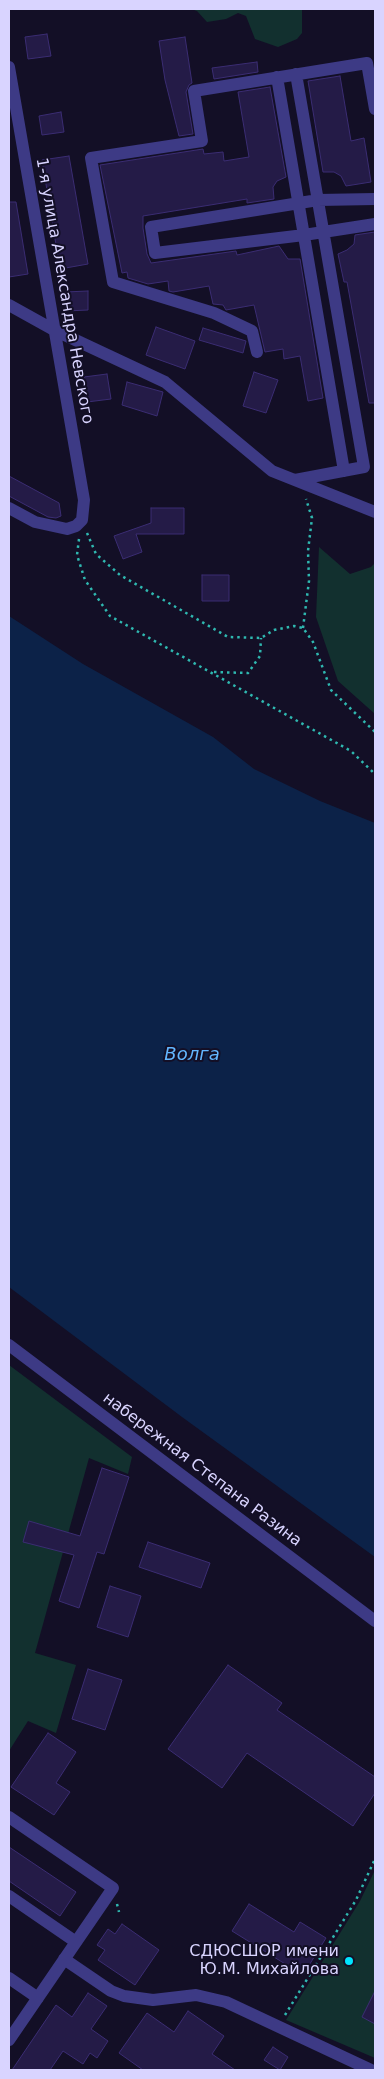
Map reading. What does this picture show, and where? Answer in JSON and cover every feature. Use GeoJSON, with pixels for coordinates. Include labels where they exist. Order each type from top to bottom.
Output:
{"type":"FeatureCollection","features":[{"type":"Feature","properties":{"kind":"street"},"geometry":{"type":"LineString","coordinates":[[257,352],[252,331],[214,313],[113,282],[91,158],[202,141],[194,91],[367,63],[375,109]]}},
{"type":"Feature","properties":{"kind":"street","name":"1-я улица Александра Невского"},"geometry":{"type":"LineString","coordinates":[[9,67],[84,500],[82,520]]}},
{"type":"Feature","properties":{"kind":"street"},"geometry":{"type":"LineString","coordinates":[[295,480],[364,467],[296,74]]}},
{"type":"Feature","properties":{"kind":"street"},"geometry":{"type":"LineString","coordinates":[[277,77],[344,471]]}},
{"type":"Feature","properties":{"kind":"street"},"geometry":{"type":"LineString","coordinates":[[375,199],[318,200],[299,205],[151,227],[155,253],[304,235],[375,224]]}},
{"type":"Feature","properties":{"kind":"street"},"geometry":{"type":"LineString","coordinates":[[9,305],[54,330],[165,382],[272,471],[375,512]]}},
{"type":"Feature","properties":{"kind":"street"},"geometry":{"type":"LineString","coordinates":[[9,508],[35,522],[55,527],[68,529],[76,526],[82,520]]}},
{"type":"Feature","properties":{"kind":"street","name":"набережная Степана Разина"},"geometry":{"type":"LineString","coordinates":[[9,1345],[375,1620]]}},
{"type":"Feature","properties":{"kind":"street"},"geometry":{"type":"LineString","coordinates":[[9,1817],[113,1888],[9,2040]]}},
{"type":"Feature","properties":{"kind":"street"},"geometry":{"type":"LineString","coordinates":[[9,1896],[76,1942]]}},
{"type":"Feature","properties":{"kind":"street"},"geometry":{"type":"LineString","coordinates":[[64,1959],[111,1990],[124,1996],[143,2000],[186,1995],[212,1997],[226,2002],[371,2070]]}},
{"type":"Feature","properties":{"kind":"street"},"geometry":{"type":"LineString","coordinates":[[9,1978],[38,1998]]}},
{"type":"Feature","properties":{"kind":"path"},"geometry":{"type":"LineString","coordinates":[[295,480],[307,502],[312,518],[308,551],[309,581],[303,628]]}},
{"type":"Feature","properties":{"kind":"path"},"geometry":{"type":"LineString","coordinates":[[82,520],[96,554],[120,575],[228,637],[261,638],[274,630],[294,626],[303,628],[313,642],[331,690],[375,732]]}},
{"type":"Feature","properties":{"kind":"path"},"geometry":{"type":"LineString","coordinates":[[82,520],[77,555],[85,580],[110,616],[350,751],[375,774]]}},
{"type":"Feature","properties":{"kind":"path"},"geometry":{"type":"LineString","coordinates":[[212,672],[248,673],[260,656],[261,638]]}},
{"type":"Feature","properties":{"kind":"path"},"geometry":{"type":"LineString","coordinates":[[277,2027],[356,1900],[375,1859]]}},
{"type":"Feature","properties":{"kind":"green space"},"geometry":{"type":"Polygon","coordinates":[[[191,9],[302,9],[302,33],[297,39],[278,47],[255,39],[246,16],[238,13],[226,19],[207,22],[197,11],[191,9]]]}},
{"type":"Feature","properties":{"kind":"green space"},"geometry":{"type":"Polygon","coordinates":[[[319,547],[350,574],[371,567],[375,563],[375,714],[338,681],[316,617],[319,547]]]}},
{"type":"Feature","properties":{"kind":"green space"},"geometry":{"type":"Polygon","coordinates":[[[9,1365],[132,1457],[128,1474],[89,1458],[35,1653],[76,1665],[56,1733],[28,1721],[9,1751],[9,1365]]]}},
{"type":"Feature","properties":{"kind":"green space","name":"СДЮСШОР имени Ю.М. Михайлова"},"geometry":{"type":"Polygon","coordinates":[[[375,1870],[375,2058],[286,2020],[360,1901],[375,1870]]]}},
{"type":"Feature","properties":{"kind":"water","name":"Волга"},"geometry":{"type":"Polygon","coordinates":[[[9,616],[83,664],[213,737],[254,769],[320,801],[375,823],[375,1557],[182,1417],[9,1287],[9,616]]]}},
{"type":"Feature","properties":{"kind":"building"},"geometry":{"type":"Polygon","coordinates":[[[47,34],[51,56],[28,59],[25,37],[47,34]]]}},
{"type":"Feature","properties":{"kind":"building"},"geometry":{"type":"Polygon","coordinates":[[[185,37],[192,83],[186,92],[193,134],[179,136],[165,80],[159,41],[185,37]]]}},
{"type":"Feature","properties":{"kind":"building"},"geometry":{"type":"Polygon","coordinates":[[[257,62],[258,72],[214,79],[212,68],[257,62]]]}},
{"type":"Feature","properties":{"kind":"building"},"geometry":{"type":"Polygon","coordinates":[[[340,76],[351,141],[364,138],[371,182],[346,186],[341,176],[334,172],[323,172],[308,81],[340,76]]]}},
{"type":"Feature","properties":{"kind":"building"},"geometry":{"type":"Polygon","coordinates":[[[270,87],[286,177],[277,181],[273,187],[274,199],[247,203],[247,199],[143,216],[143,228],[147,254],[151,263],[236,251],[237,255],[279,246],[288,259],[300,259],[323,398],[308,401],[300,356],[284,359],[283,349],[265,352],[254,305],[226,310],[223,305],[213,304],[209,286],[173,292],[169,291],[168,281],[148,284],[128,278],[127,272],[122,273],[100,165],[203,149],[204,154],[223,152],[224,161],[249,157],[238,92],[270,87]]]}},
{"type":"Feature","properties":{"kind":"building"},"geometry":{"type":"Polygon","coordinates":[[[61,112],[64,132],[42,135],[39,116],[61,112]]]}},
{"type":"Feature","properties":{"kind":"building"},"geometry":{"type":"Polygon","coordinates":[[[69,156],[88,264],[60,269],[42,160],[69,156]]]}},
{"type":"Feature","properties":{"kind":"building"},"geometry":{"type":"Polygon","coordinates":[[[9,202],[16,202],[28,274],[9,277],[9,202]]]}},
{"type":"Feature","properties":{"kind":"building"},"geometry":{"type":"Polygon","coordinates":[[[375,232],[375,403],[369,403],[347,282],[344,282],[338,254],[354,244],[355,235],[375,232]]]}},
{"type":"Feature","properties":{"kind":"building"},"geometry":{"type":"Polygon","coordinates":[[[88,291],[88,310],[66,311],[65,292],[88,291]]]}},
{"type":"Feature","properties":{"kind":"building"},"geometry":{"type":"Polygon","coordinates":[[[156,327],[195,341],[185,369],[146,355],[156,327]]]}},
{"type":"Feature","properties":{"kind":"building"},"geometry":{"type":"Polygon","coordinates":[[[203,328],[246,341],[243,353],[199,340],[203,328]]]}},
{"type":"Feature","properties":{"kind":"building"},"geometry":{"type":"Polygon","coordinates":[[[254,372],[278,380],[266,413],[243,406],[254,372]]]}},
{"type":"Feature","properties":{"kind":"building"},"geometry":{"type":"Polygon","coordinates":[[[107,374],[111,399],[87,402],[84,377],[107,374]]]}},
{"type":"Feature","properties":{"kind":"building"},"geometry":{"type":"Polygon","coordinates":[[[127,382],[163,392],[157,416],[122,405],[127,382]]]}},
{"type":"Feature","properties":{"kind":"building"},"geometry":{"type":"Polygon","coordinates":[[[9,476],[59,503],[61,516],[56,518],[48,517],[9,496],[9,476]]]}},
{"type":"Feature","properties":{"kind":"building"},"geometry":{"type":"Polygon","coordinates":[[[151,508],[184,508],[184,534],[136,534],[142,552],[123,559],[114,536],[151,523],[151,508]]]}},
{"type":"Feature","properties":{"kind":"building"},"geometry":{"type":"Polygon","coordinates":[[[202,575],[229,575],[229,601],[202,601],[202,575]]]}},
{"type":"Feature","properties":{"kind":"building"},"geometry":{"type":"Polygon","coordinates":[[[102,1468],[129,1477],[104,1554],[97,1552],[79,1608],[59,1601],[74,1555],[23,1542],[29,1521],[80,1536],[102,1468]]]}},
{"type":"Feature","properties":{"kind":"building"},"geometry":{"type":"Polygon","coordinates":[[[148,1542],[210,1563],[201,1588],[139,1567],[148,1542]]]}},
{"type":"Feature","properties":{"kind":"building"},"geometry":{"type":"Polygon","coordinates":[[[110,1586],[141,1596],[128,1637],[97,1627],[110,1586]]]}},
{"type":"Feature","properties":{"kind":"building"},"geometry":{"type":"Polygon","coordinates":[[[228,1665],[282,1703],[277,1710],[375,1777],[375,1793],[353,1826],[247,1753],[222,1788],[168,1749],[228,1665]]]}},
{"type":"Feature","properties":{"kind":"building"},"geometry":{"type":"Polygon","coordinates":[[[88,1669],[122,1680],[105,1730],[72,1719],[88,1669]]]}},
{"type":"Feature","properties":{"kind":"building"},"geometry":{"type":"Polygon","coordinates":[[[48,1733],[76,1752],[56,1783],[70,1792],[54,1815],[11,1787],[48,1733]]]}},
{"type":"Feature","properties":{"kind":"building"},"geometry":{"type":"Polygon","coordinates":[[[9,1847],[76,1892],[60,1916],[9,1881],[9,1847]]]}},
{"type":"Feature","properties":{"kind":"building"},"geometry":{"type":"Polygon","coordinates":[[[249,1904],[294,1932],[300,1922],[326,1938],[303,1975],[232,1931],[249,1904]]]}},
{"type":"Feature","properties":{"kind":"building"},"geometry":{"type":"Polygon","coordinates":[[[122,1924],[159,1950],[135,1985],[98,1960],[105,1950],[97,1945],[108,1929],[115,1934],[122,1924]]]}},
{"type":"Feature","properties":{"kind":"building"},"geometry":{"type":"Polygon","coordinates":[[[375,1991],[375,2024],[362,2017],[375,1991]]]}},
{"type":"Feature","properties":{"kind":"building"},"geometry":{"type":"Polygon","coordinates":[[[88,1993],[107,2006],[91,2029],[108,2041],[97,2058],[90,2053],[83,2064],[63,2051],[50,2070],[12,2070],[56,2005],[72,2017],[88,1993]]]}},
{"type":"Feature","properties":{"kind":"building"},"geometry":{"type":"Polygon","coordinates":[[[188,2011],[224,2036],[212,2054],[235,2070],[143,2070],[119,2053],[147,2013],[174,2032],[188,2011]]]}},
{"type":"Feature","properties":{"kind":"building"},"geometry":{"type":"Polygon","coordinates":[[[273,2047],[288,2057],[280,2070],[264,2060],[273,2047]]]}},
{"type":"Feature","properties":{"kind":"place","name":"СДЮСШОР имени Ю.М. Михайлова"},"geometry":{"type":"Point","coordinates":[349,1961]}}]}
